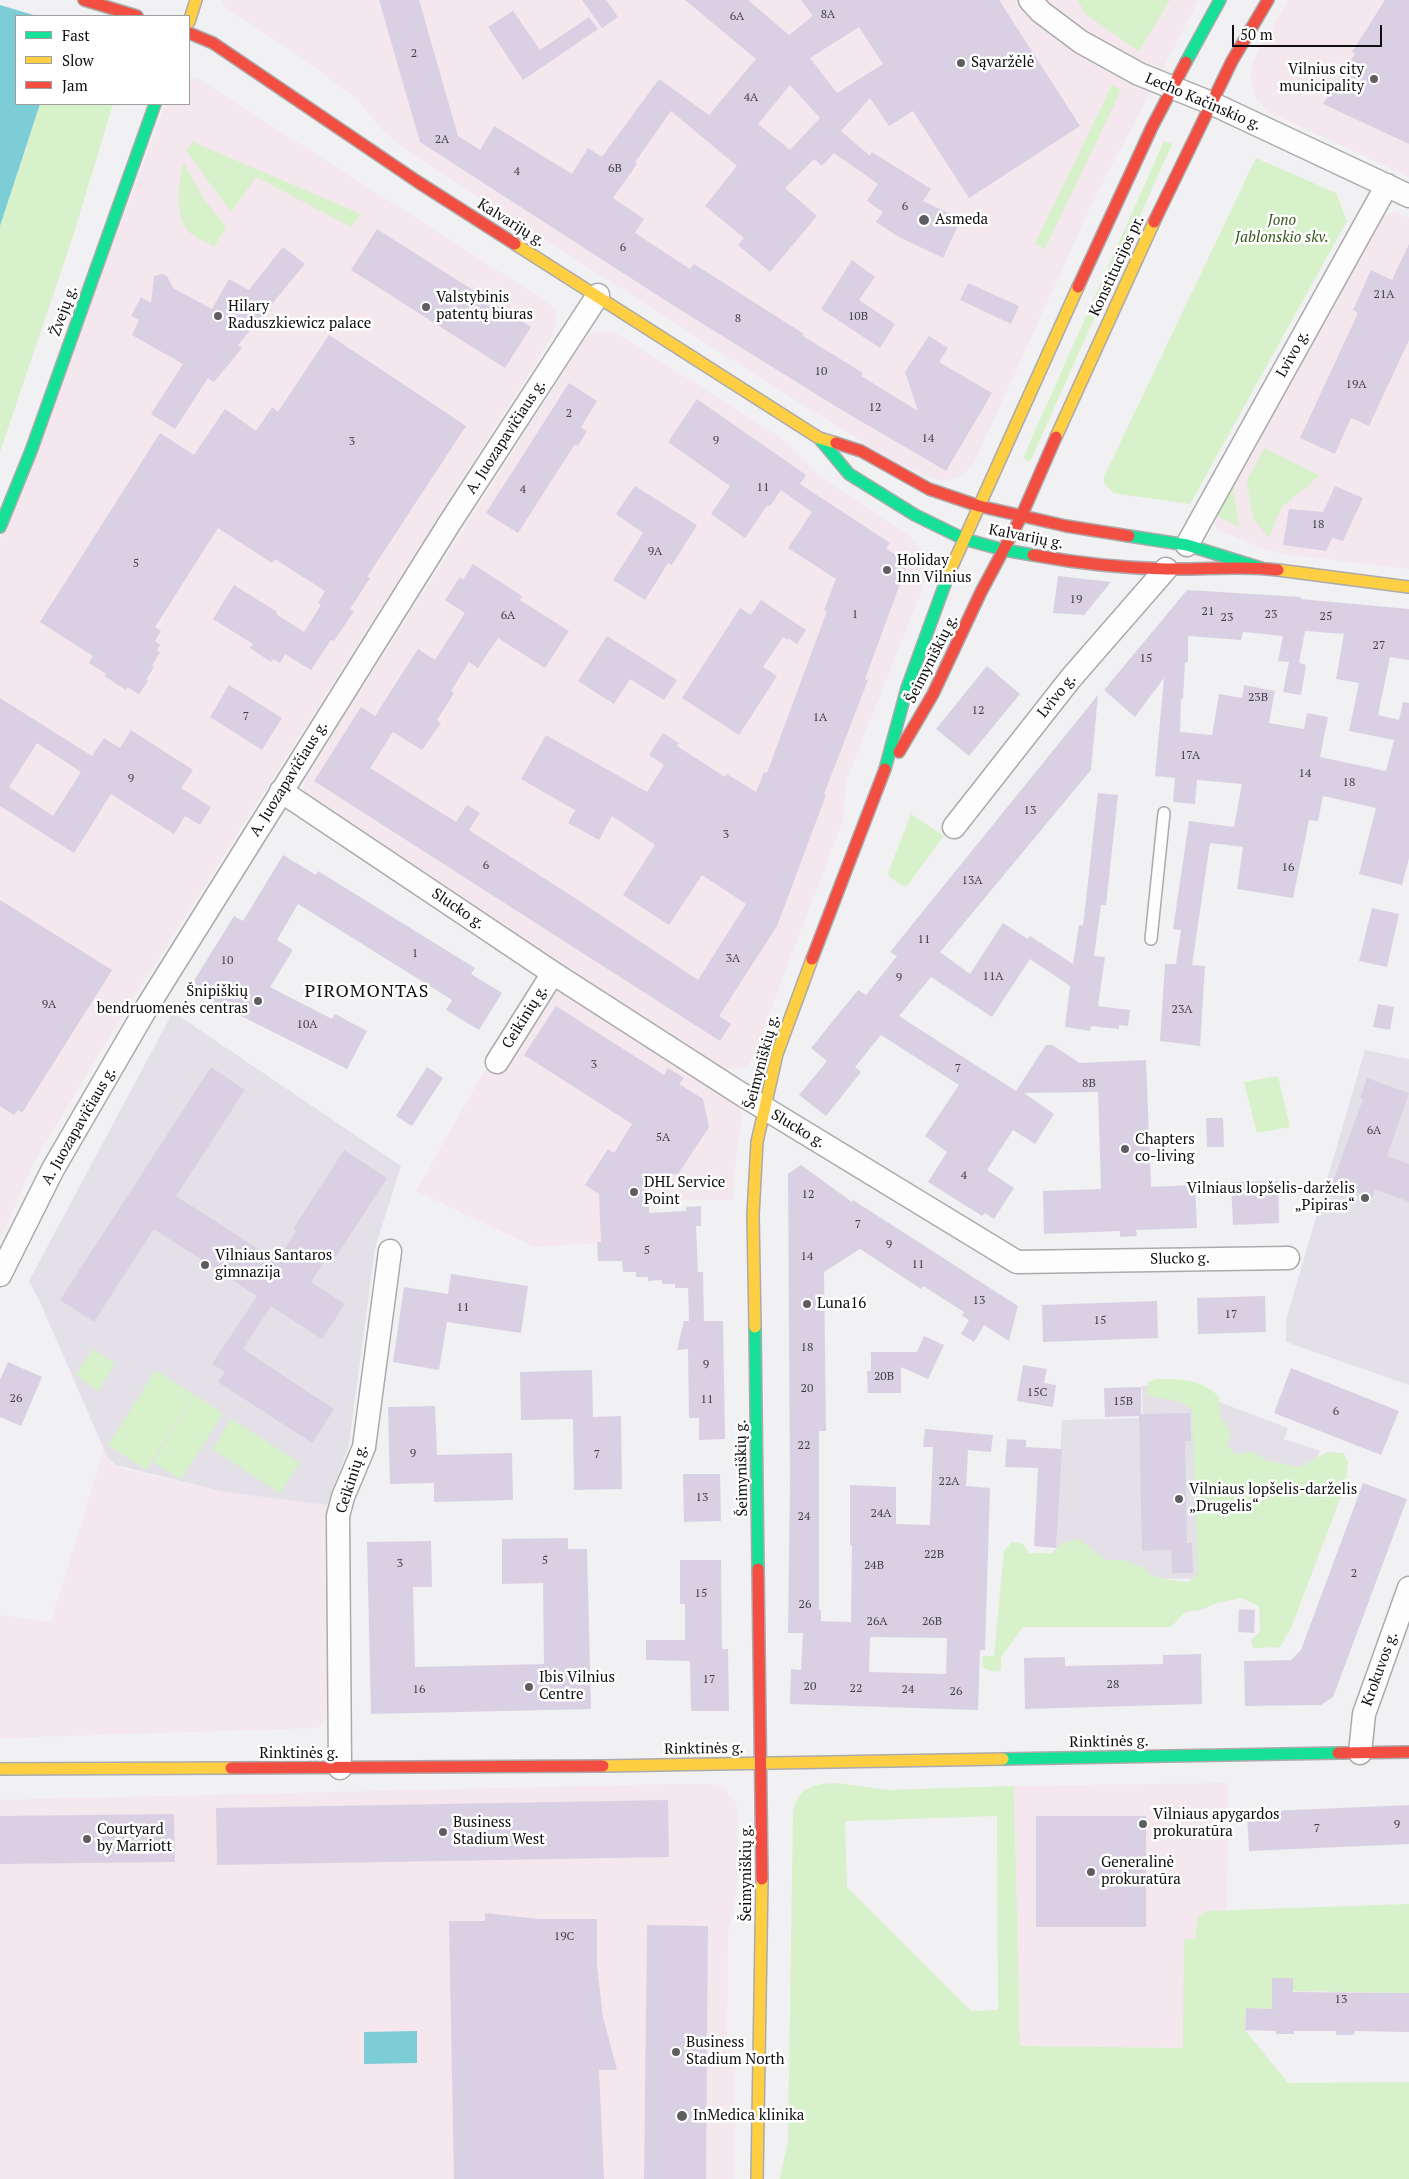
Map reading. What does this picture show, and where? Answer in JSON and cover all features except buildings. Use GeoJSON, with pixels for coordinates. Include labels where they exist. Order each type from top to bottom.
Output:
{"type":"FeatureCollection","features":[{"type":"Feature","properties":{"kind":"main road"},"geometry":{"type":"LineString","coordinates":[[84,0],[134,15]]}},
{"type":"Feature","properties":{"kind":"main road"},"geometry":{"type":"LineString","coordinates":[[190,19],[196,0]]}},
{"type":"Feature","properties":{"kind":"main road","name":"Konstitucijos pr."},"geometry":{"type":"LineString","coordinates":[[964,539],[1082,278],[1172,87],[1220,0]]}},
{"type":"Feature","properties":{"kind":"main road","name":"Konstitucijos pr."},"geometry":{"type":"LineString","coordinates":[[1004,550],[1021,517],[1132,267],[1232,61],[1268,0]]}},
{"type":"Feature","properties":{"kind":"main road","name":"Kalvarijų g."},"geometry":{"type":"LineString","coordinates":[[190,33],[213,42],[418,182],[598,295],[819,438],[861,451],[929,489],[979,506],[1066,526],[1187,545],[1261,568]]}},
{"type":"Feature","properties":{"kind":"main road","name":"Žvejų g."},"geometry":{"type":"LineString","coordinates":[[0,527],[31,450],[155,105]]}},
{"type":"Feature","properties":{"kind":"main road","name":"Kalvarijų g."},"geometry":{"type":"LineString","coordinates":[[819,438],[849,474],[915,516],[964,539],[1004,550],[1054,559],[1166,569],[1261,568],[1409,587]]}},
{"type":"Feature","properties":{"kind":"main road","name":"Šeimyniškių g."},"geometry":{"type":"LineString","coordinates":[[757,2179],[762,1948],[753,1214],[755,1160],[764,1109],[777,1054],[795,1002],[882,779],[907,688],[944,586],[964,539]]}},
{"type":"Feature","properties":{"kind":"main road","name":"Šeimyniškių g."},"geometry":{"type":"LineString","coordinates":[[882,779],[933,694],[981,592],[1004,550]]}},
{"type":"Feature","properties":{"kind":"main road","name":"Rinktinės g."},"geometry":{"type":"LineString","coordinates":[[0,1769],[340,1768],[761,1763],[1409,1752]]}},
{"type":"Feature","properties":{"kind":"street","name":"Lecho Kačinskio g."},"geometry":{"type":"LineString","coordinates":[[1030,0],[1041,12],[1081,42],[1139,74],[1211,103],[1387,185]]}},
{"type":"Feature","properties":{"kind":"street"},"geometry":{"type":"LineString","coordinates":[[1387,185],[1409,196]]}},
{"type":"Feature","properties":{"kind":"street","name":"Lvivo g."},"geometry":{"type":"LineString","coordinates":[[1187,545],[1387,185]]}},
{"type":"Feature","properties":{"kind":"street","name":"A. Juozapavičiaus g."},"geometry":{"type":"LineString","coordinates":[[0,1275],[72,1135],[147,1007],[449,524],[598,295]]}},
{"type":"Feature","properties":{"kind":"street","name":"Lvivo g."},"geometry":{"type":"LineString","coordinates":[[954,827],[1071,678],[1166,569]]}},
{"type":"Feature","properties":{"kind":"street","name":"Slucko g."},"geometry":{"type":"LineString","coordinates":[[281,791],[553,973],[764,1109],[1017,1262],[1288,1258]]}},
{"type":"Feature","properties":{"kind":"street","name":"Ceikinių g."},"geometry":{"type":"LineString","coordinates":[[497,1062],[553,973]]}},
{"type":"Feature","properties":{"kind":"street","name":"Ceikinių g."},"geometry":{"type":"LineString","coordinates":[[340,1768],[338,1516],[343,1497],[364,1446],[390,1251]]}},
{"type":"Feature","properties":{"kind":"street","name":"Krokuvos g."},"geometry":{"type":"LineString","coordinates":[[1360,1753],[1364,1714],[1409,1588]]}},
{"type":"Feature","properties":{"kind":"lane"},"geometry":{"type":"LineString","coordinates":[[1152,939],[1164,813]]}},
{"type":"Feature","properties":{"kind":"shaded area"},"geometry":{"type":"Polygon","coordinates":[[[221,0],[1199,0],[1095,197],[974,463],[964,474],[940,481],[893,461],[410,153],[385,133],[356,98],[288,48],[223,6],[221,0]]]}},
{"type":"Feature","properties":{"kind":"shaded area"},"geometry":{"type":"Polygon","coordinates":[[[1288,0],[1409,0],[1409,177],[1280,117],[1265,109],[1255,95],[1251,79],[1252,63],[1288,0]]]}},
{"type":"Feature","properties":{"kind":"shaded area"},"geometry":{"type":"Polygon","coordinates":[[[190,77],[200,80],[547,302],[555,310],[557,319],[551,339],[112,1032],[33,1164],[0,1240],[0,540],[166,105],[190,105],[190,77]]]}},
{"type":"Feature","properties":{"kind":"shaded area"},"geometry":{"type":"Polygon","coordinates":[[[1394,212],[1409,218],[1409,569],[1283,554],[1258,547],[1217,529],[1213,519],[1381,216],[1394,212]]]}},
{"type":"Feature","properties":{"kind":"shaded area"},"geometry":{"type":"Polygon","coordinates":[[[597,331],[614,332],[780,437],[827,481],[910,536],[920,548],[925,560],[926,575],[922,590],[846,781],[843,820],[752,1059],[748,1065],[741,1069],[724,1069],[308,799],[303,788],[305,778],[586,337],[597,331]]]}},
{"type":"Feature","properties":{"kind":"shaded area"},"geometry":{"type":"Polygon","coordinates":[[[538,977],[740,1104],[742,1117],[736,1157],[733,1200],[649,1200],[649,1221],[614,1242],[535,1247],[416,1191],[538,977]]]}},
{"type":"Feature","properties":{"kind":"shaded area","name":"Vilniaus Santaros gimnazija"},"geometry":{"type":"Polygon","coordinates":[[[173,1012],[401,1166],[375,1248],[349,1445],[327,1505],[225,1492],[116,1465],[108,1458],[29,1281],[173,1012]]]}},
{"type":"Feature","properties":{"kind":"shaded area","name":"Vilniaus lopšelis-darželis „Pipiras“"},"geometry":{"type":"Polygon","coordinates":[[[1365,1050],[1409,1059],[1409,1385],[1286,1342],[1286,1320],[1365,1050]]]}},
{"type":"Feature","properties":{"kind":"shaded area","name":"Vilniaus lopšelis-darželis „Drugelis“"},"geometry":{"type":"Polygon","coordinates":[[[1142,1386],[1204,1386],[1219,1402],[1288,1428],[1284,1439],[1320,1451],[1265,1578],[1136,1579],[1055,1567],[1062,1420],[1143,1418],[1142,1386]]]}},
{"type":"Feature","properties":{"kind":"shaded area"},"geometry":{"type":"Polygon","coordinates":[[[104,1449],[108,1458],[115,1465],[125,1469],[225,1492],[327,1505],[331,1708],[328,1717],[320,1726],[314,1728],[0,1738],[0,1615],[51,1622],[104,1449]]]}},
{"type":"Feature","properties":{"kind":"shaded area"},"geometry":{"type":"Polygon","coordinates":[[[1228,1783],[1226,2048],[1020,2046],[1014,1786],[1228,1783]]]}},
{"type":"Feature","properties":{"kind":"shaded area"},"geometry":{"type":"Polygon","coordinates":[[[711,1784],[722,1786],[735,1802],[738,1813],[737,1890],[728,1933],[727,2037],[735,2065],[734,2179],[0,2179],[0,1800],[711,1784]]]}},
{"type":"Feature","properties":{"kind":"green space"},"geometry":{"type":"Polygon","coordinates":[[[1078,0],[1170,0],[1139,51],[1085,14],[1078,0]]]}},
{"type":"Feature","properties":{"kind":"green space"},"geometry":{"type":"Polygon","coordinates":[[[1112,85],[1121,90],[1045,249],[1035,244],[1112,85]]]}},
{"type":"Feature","properties":{"kind":"green space"},"geometry":{"type":"Polygon","coordinates":[[[40,105],[113,105],[73,236],[0,452],[0,226],[40,105]]]}},
{"type":"Feature","properties":{"kind":"green space"},"geometry":{"type":"Polygon","coordinates":[[[1164,141],[1172,144],[1030,462],[1023,458],[1164,141]]]}},
{"type":"Feature","properties":{"kind":"green space"},"geometry":{"type":"Polygon","coordinates":[[[193,142],[361,214],[351,227],[256,177],[231,212],[186,150],[193,142]]]}},
{"type":"Feature","properties":{"kind":"green space","name":"Jono Jablonskio skv."},"geometry":{"type":"Polygon","coordinates":[[[1256,158],[1336,193],[1347,221],[1190,504],[1113,493],[1104,483],[1104,477],[1256,158]]]}},
{"type":"Feature","properties":{"kind":"green space"},"geometry":{"type":"Polygon","coordinates":[[[183,162],[203,198],[226,227],[214,247],[190,233],[180,216],[180,179],[183,162]]]}},
{"type":"Feature","properties":{"kind":"green space"},"geometry":{"type":"Polygon","coordinates":[[[1264,448],[1319,475],[1282,506],[1269,537],[1253,519],[1247,481],[1264,448]]]}},
{"type":"Feature","properties":{"kind":"green space"},"geometry":{"type":"Polygon","coordinates":[[[1233,485],[1239,527],[1217,516],[1233,485]]]}},
{"type":"Feature","properties":{"kind":"green space"},"geometry":{"type":"Polygon","coordinates":[[[911,814],[944,836],[906,887],[889,877],[888,873],[911,814]]]}},
{"type":"Feature","properties":{"kind":"green space"},"geometry":{"type":"Polygon","coordinates":[[[1278,1076],[1290,1127],[1257,1133],[1244,1082],[1278,1076]]]}},
{"type":"Feature","properties":{"kind":"green space"},"geometry":{"type":"Polygon","coordinates":[[[93,1349],[115,1364],[98,1391],[76,1375],[93,1349]]]}},
{"type":"Feature","properties":{"kind":"green space"},"geometry":{"type":"Polygon","coordinates":[[[156,1370],[194,1395],[146,1470],[108,1445],[156,1370]]]}},
{"type":"Feature","properties":{"kind":"green space"},"geometry":{"type":"Polygon","coordinates":[[[1157,1379],[1198,1383],[1219,1397],[1220,1416],[1231,1433],[1227,1446],[1236,1454],[1253,1451],[1265,1460],[1299,1467],[1328,1452],[1343,1453],[1348,1462],[1345,1486],[1291,1628],[1280,1647],[1253,1648],[1251,1640],[1260,1631],[1259,1606],[1241,1598],[1217,1603],[1200,1610],[1185,1612],[1171,1627],[1023,1627],[1001,1657],[1001,1670],[995,1672],[983,1668],[982,1656],[994,1656],[1004,1551],[1012,1542],[1023,1544],[1029,1553],[1052,1553],[1063,1543],[1078,1539],[1106,1560],[1124,1560],[1143,1567],[1149,1574],[1164,1579],[1188,1582],[1198,1575],[1192,1410],[1174,1400],[1146,1394],[1148,1382],[1157,1379]]]}},
{"type":"Feature","properties":{"kind":"green space"},"geometry":{"type":"Polygon","coordinates":[[[195,1395],[223,1413],[181,1480],[153,1462],[195,1395]]]}},
{"type":"Feature","properties":{"kind":"green space"},"geometry":{"type":"Polygon","coordinates":[[[231,1419],[300,1463],[280,1493],[212,1449],[231,1419]]]}},
{"type":"Feature","properties":{"kind":"green space"},"geometry":{"type":"Polygon","coordinates":[[[836,1783],[887,1790],[1014,1786],[1020,2046],[1183,2048],[1184,1939],[1195,1939],[1198,1918],[1205,1911],[1409,1904],[1409,1993],[1293,1991],[1292,1978],[1273,1978],[1272,2009],[1246,2008],[1245,2030],[1288,2083],[1409,2082],[1409,2179],[780,2179],[788,2140],[793,1813],[798,1797],[802,1792],[820,1784],[836,1783]],[[997,1816],[845,1821],[847,1887],[971,2011],[998,2010],[997,1816]]]}},
{"type":"Feature","properties":{"kind":"water"},"geometry":{"type":"Polygon","coordinates":[[[0,0],[64,15],[15,15],[15,105],[40,105],[0,226],[0,0]]]}},
{"type":"Feature","properties":{"kind":"water"},"geometry":{"type":"Polygon","coordinates":[[[417,2031],[417,2063],[364,2064],[364,2032],[417,2031]]]}},
{"type":"Feature","properties":{"kind":"pier"},"geometry":{"type":"Polygon","coordinates":[[[0,0],[76,0],[71,15],[34,15],[0,5],[0,0]]]}},
{"type":"Feature","properties":{"kind":"traffic: fast"},"geometry":{"type":"LineString","coordinates":[[1186,62],[1220,0]]}},
{"type":"Feature","properties":{"kind":"traffic: fast"},"geometry":{"type":"LineString","coordinates":[[0,527],[31,451],[155,105]]}},
{"type":"Feature","properties":{"kind":"traffic: fast"},"geometry":{"type":"LineString","coordinates":[[819,438],[849,474],[915,515],[964,539],[1004,550],[1033,555]]}},
{"type":"Feature","properties":{"kind":"traffic: fast"},"geometry":{"type":"LineString","coordinates":[[1129,536],[1187,545],[1261,568]]}},
{"type":"Feature","properties":{"kind":"traffic: fast"},"geometry":{"type":"LineString","coordinates":[[885,769],[907,688],[949,573]]}},
{"type":"Feature","properties":{"kind":"traffic: fast"},"geometry":{"type":"LineString","coordinates":[[755,1327],[758,1569]]}},
{"type":"Feature","properties":{"kind":"traffic: fast"},"geometry":{"type":"LineString","coordinates":[[1003,1759],[1338,1753]]}},
{"type":"Feature","properties":{"kind":"traffic: slow"},"geometry":{"type":"LineString","coordinates":[[190,19],[196,0]]}},
{"type":"Feature","properties":{"kind":"traffic: slow"},"geometry":{"type":"LineString","coordinates":[[1056,437],[1154,222]]}},
{"type":"Feature","properties":{"kind":"traffic: slow"},"geometry":{"type":"LineString","coordinates":[[515,244],[819,438],[836,443]]}},
{"type":"Feature","properties":{"kind":"traffic: slow"},"geometry":{"type":"LineString","coordinates":[[949,573],[1078,287]]}},
{"type":"Feature","properties":{"kind":"traffic: slow"},"geometry":{"type":"LineString","coordinates":[[1278,570],[1409,587]]}},
{"type":"Feature","properties":{"kind":"traffic: slow"},"geometry":{"type":"LineString","coordinates":[[755,1327],[753,1215],[757,1142],[777,1054],[812,959]]}},
{"type":"Feature","properties":{"kind":"traffic: slow"},"geometry":{"type":"LineString","coordinates":[[603,1766],[1003,1759]]}},
{"type":"Feature","properties":{"kind":"traffic: slow"},"geometry":{"type":"LineString","coordinates":[[0,1769],[231,1768]]}},
{"type":"Feature","properties":{"kind":"traffic: slow"},"geometry":{"type":"LineString","coordinates":[[757,2179],[762,1879]]}},
{"type":"Feature","properties":{"kind":"traffic: jam"},"geometry":{"type":"LineString","coordinates":[[84,0],[134,15]]}},
{"type":"Feature","properties":{"kind":"traffic: jam"},"geometry":{"type":"LineString","coordinates":[[1154,222],[1232,61],[1268,0]]}},
{"type":"Feature","properties":{"kind":"traffic: jam"},"geometry":{"type":"LineString","coordinates":[[190,33],[213,43],[418,182],[515,244]]}},
{"type":"Feature","properties":{"kind":"traffic: jam"},"geometry":{"type":"LineString","coordinates":[[1078,287],[1152,127],[1186,62]]}},
{"type":"Feature","properties":{"kind":"traffic: jam"},"geometry":{"type":"LineString","coordinates":[[899,752],[933,694],[981,592],[1021,517],[1056,437]]}},
{"type":"Feature","properties":{"kind":"traffic: jam"},"geometry":{"type":"LineString","coordinates":[[836,443],[861,451],[929,489],[979,506],[1066,526],[1129,536]]}},
{"type":"Feature","properties":{"kind":"traffic: jam"},"geometry":{"type":"LineString","coordinates":[[1033,555],[1082,563],[1133,568],[1250,568],[1278,570]]}},
{"type":"Feature","properties":{"kind":"traffic: jam"},"geometry":{"type":"LineString","coordinates":[[812,959],[885,769]]}},
{"type":"Feature","properties":{"kind":"traffic: jam"},"geometry":{"type":"LineString","coordinates":[[758,1569],[762,1879]]}},
{"type":"Feature","properties":{"kind":"traffic: jam"},"geometry":{"type":"LineString","coordinates":[[1338,1753],[1409,1752]]}},
{"type":"Feature","properties":{"kind":"traffic: jam"},"geometry":{"type":"LineString","coordinates":[[231,1768],[603,1766]]}},
{"type":"Feature","properties":{"kind":"place","name":"Sąvaržėlė"},"geometry":{"type":"Point","coordinates":[961,63]}},
{"type":"Feature","properties":{"kind":"place","name":"Vilnius city municipality"},"geometry":{"type":"Point","coordinates":[1374,79]}},
{"type":"Feature","properties":{"kind":"place","name":"Asmeda"},"geometry":{"type":"Point","coordinates":[924,220]}},
{"type":"Feature","properties":{"kind":"place","name":"Valstybinis patentų biuras"},"geometry":{"type":"Point","coordinates":[426,307]}},
{"type":"Feature","properties":{"kind":"place","name":"Hilary Raduszkiewicz palace"},"geometry":{"type":"Point","coordinates":[218,316]}},
{"type":"Feature","properties":{"kind":"place","name":"Holiday Inn Vilnius"},"geometry":{"type":"Point","coordinates":[887,570]}},
{"type":"Feature","properties":{"kind":"place","name":"Šnipiškių bendruomenės centras"},"geometry":{"type":"Point","coordinates":[258,1001]}},
{"type":"Feature","properties":{"kind":"place","name":"Chapters co-living"},"geometry":{"type":"Point","coordinates":[1125,1149]}},
{"type":"Feature","properties":{"kind":"place","name":"DHL Service Point"},"geometry":{"type":"Point","coordinates":[634,1192]}},
{"type":"Feature","properties":{"kind":"place","name":"Vilniaus lopšelis-darželis „Pipiras“"},"geometry":{"type":"Point","coordinates":[1365,1198]}},
{"type":"Feature","properties":{"kind":"place","name":"Vilniaus Santaros gimnazija"},"geometry":{"type":"Point","coordinates":[205,1265]}},
{"type":"Feature","properties":{"kind":"place","name":"Luna16"},"geometry":{"type":"Point","coordinates":[807,1304]}},
{"type":"Feature","properties":{"kind":"place","name":"Vilniaus lopšelis-darželis „Drugelis“"},"geometry":{"type":"Point","coordinates":[1179,1499]}},
{"type":"Feature","properties":{"kind":"place","name":"Ibis Vilnius Centre"},"geometry":{"type":"Point","coordinates":[529,1687]}},
{"type":"Feature","properties":{"kind":"place","name":"Vilniaus apygardos prokuratūra"},"geometry":{"type":"Point","coordinates":[1143,1824]}},
{"type":"Feature","properties":{"kind":"place","name":"Business Stadium West"},"geometry":{"type":"Point","coordinates":[443,1832]}},
{"type":"Feature","properties":{"kind":"place","name":"Courtyard by Marriott"},"geometry":{"type":"Point","coordinates":[87,1839]}},
{"type":"Feature","properties":{"kind":"place","name":"Generalinė prokuratūra"},"geometry":{"type":"Point","coordinates":[1091,1872]}},
{"type":"Feature","properties":{"kind":"place","name":"Business Stadium North"},"geometry":{"type":"Point","coordinates":[676,2052]}},
{"type":"Feature","properties":{"kind":"place","name":"InMedica klinika"},"geometry":{"type":"Point","coordinates":[682,2116]}},
{"type":"Feature","properties":{"kind":"district","name":"PIROMONTAS"},"geometry":{"type":"Point","coordinates":[367,992]}}]}
